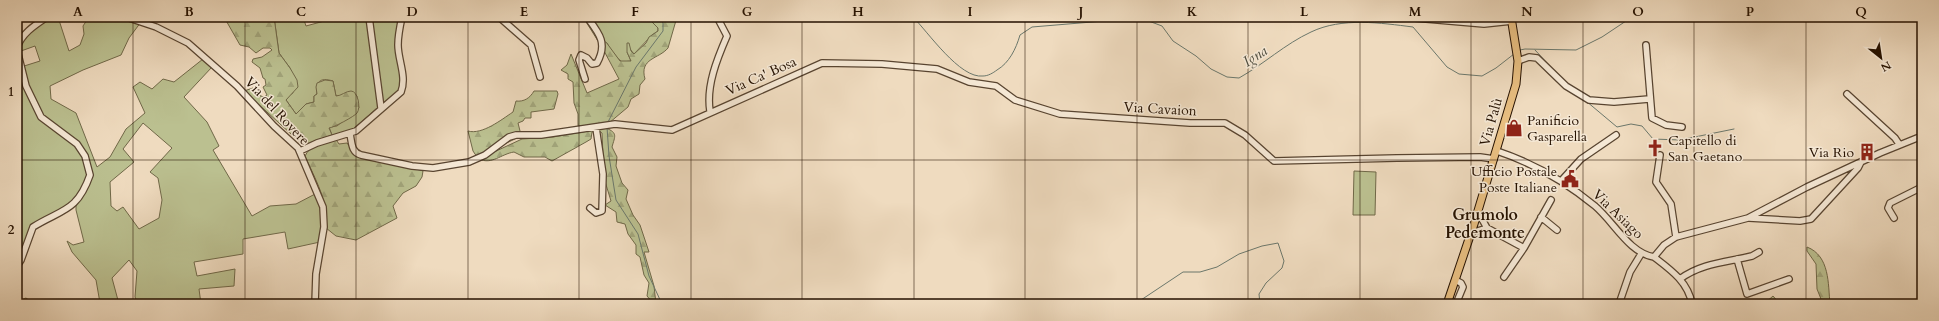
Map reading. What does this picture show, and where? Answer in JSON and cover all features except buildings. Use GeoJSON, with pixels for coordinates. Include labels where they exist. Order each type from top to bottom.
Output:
{"type":"FeatureCollection","features":[{"type":"Feature","properties":{"kind":"main road","name":"Via Palù"},"geometry":{"type":"LineString","coordinates":[[1448,304],[1475,223],[1516,84],[1517,59],[1512,19]]}},
{"type":"Feature","properties":{"kind":"street"},"geometry":{"type":"LineString","coordinates":[[17,266],[22,260],[33,228],[61,214],[75,203],[90,175],[85,156],[77,144],[41,117],[26,86],[17,49],[19,41],[24,34],[46,17]]}},
{"type":"Feature","properties":{"kind":"street","name":"Via del Rovere"},"geometry":{"type":"LineString","coordinates":[[126,17],[156,27],[188,43],[237,86],[300,151],[323,207],[324,227],[316,274],[314,304]]}},
{"type":"Feature","properties":{"kind":"street"},"geometry":{"type":"LineString","coordinates":[[369,17],[381,108]]}},
{"type":"Feature","properties":{"kind":"street"},"geometry":{"type":"LineString","coordinates":[[300,151],[317,143],[350,134],[401,92],[403,86],[398,45],[402,17]]}},
{"type":"Feature","properties":{"kind":"street"},"geometry":{"type":"LineString","coordinates":[[499,17],[531,45],[540,76]]}},
{"type":"Feature","properties":{"kind":"street"},"geometry":{"type":"LineString","coordinates":[[585,79],[579,60],[581,55],[587,58],[592,64],[597,63],[602,55],[602,42],[597,31],[587,17]]}},
{"type":"Feature","properties":{"kind":"street","name":"Via Ca' Bosa"},"geometry":{"type":"LineString","coordinates":[[710,112],[708,98],[716,60],[728,36],[717,17]]}},
{"type":"Feature","properties":{"kind":"street"},"geometry":{"type":"LineString","coordinates":[[1403,17],[1484,24],[1512,19]]}},
{"type":"Feature","properties":{"kind":"street"},"geometry":{"type":"LineString","coordinates":[[1646,45],[1649,99],[1653,120],[1666,125],[1682,127]]}},
{"type":"Feature","properties":{"kind":"street"},"geometry":{"type":"LineString","coordinates":[[1517,59],[1529,57],[1537,58],[1566,86],[1589,100],[1614,102],[1649,99]]}},
{"type":"Feature","properties":{"kind":"street","name":"Via Ca' Bosa"},"geometry":{"type":"LineString","coordinates":[[350,134],[353,149],[356,153],[412,166],[432,168],[469,162],[485,155],[509,138],[516,135],[541,135],[615,124],[672,130],[691,123],[710,112],[822,63]]}},
{"type":"Feature","properties":{"kind":"street","name":"Via Cavaion"},"geometry":{"type":"LineString","coordinates":[[822,63],[882,64],[937,69],[969,82],[996,86],[1015,100],[1060,114],[1225,124],[1246,135],[1274,161],[1480,157],[1494,159]]}},
{"type":"Feature","properties":{"kind":"street"},"geometry":{"type":"LineString","coordinates":[[1847,94],[1895,138],[1899,144]]}},
{"type":"Feature","properties":{"kind":"street"},"geometry":{"type":"LineString","coordinates":[[590,208],[596,213],[602,210],[604,191],[596,128]]}},
{"type":"Feature","properties":{"kind":"street"},"geometry":{"type":"LineString","coordinates":[[1561,181],[1581,159],[1616,135]]}},
{"type":"Feature","properties":{"kind":"street"},"geometry":{"type":"LineString","coordinates":[[1692,304],[1690,296],[1680,279],[1654,257],[1664,245],[1676,237],[1748,218],[1807,187],[1899,144],[1922,136]]}},
{"type":"Feature","properties":{"kind":"street","name":"Via Asiago"},"geometry":{"type":"LineString","coordinates":[[1497,151],[1542,170],[1561,181],[1597,208],[1641,254],[1654,257]]}},
{"type":"Feature","properties":{"kind":"street"},"geometry":{"type":"LineString","coordinates":[[1660,155],[1656,182],[1671,204],[1676,237]]}},
{"type":"Feature","properties":{"kind":"street"},"geometry":{"type":"LineString","coordinates":[[1748,218],[1807,221],[1814,218],[1858,168],[1861,162]]}},
{"type":"Feature","properties":{"kind":"street"},"geometry":{"type":"LineString","coordinates":[[1894,218],[1888,208],[1890,203],[1922,187]]}},
{"type":"Feature","properties":{"kind":"street"},"geometry":{"type":"LineString","coordinates":[[1504,277],[1524,248],[1551,200]]}},
{"type":"Feature","properties":{"kind":"street"},"geometry":{"type":"LineString","coordinates":[[1478,212],[1484,227]]}},
{"type":"Feature","properties":{"kind":"street"},"geometry":{"type":"LineString","coordinates":[[1541,217],[1557,230]]}},
{"type":"Feature","properties":{"kind":"street"},"geometry":{"type":"LineString","coordinates":[[1475,223],[1478,222],[1484,227],[1524,248]]}},
{"type":"Feature","properties":{"kind":"street"},"geometry":{"type":"LineString","coordinates":[[1471,233],[1484,227]]}},
{"type":"Feature","properties":{"kind":"street"},"geometry":{"type":"LineString","coordinates":[[1680,279],[1692,271],[1705,266],[1737,260],[1752,256],[1759,252]]}},
{"type":"Feature","properties":{"kind":"street"},"geometry":{"type":"LineString","coordinates":[[1619,304],[1630,272],[1641,254]]}},
{"type":"Feature","properties":{"kind":"street"},"geometry":{"type":"LineString","coordinates":[[1737,260],[1747,294],[1789,279]]}},
{"type":"Feature","properties":{"kind":"street"},"geometry":{"type":"LineString","coordinates":[[1455,282],[1461,282],[1462,290],[1456,304]]}},
{"type":"Feature","properties":{"kind":"street"},"geometry":{"type":"LineString","coordinates":[[1396,304],[1403,304]]}},
{"type":"Feature","properties":{"kind":"green space"},"geometry":{"type":"Polygon","coordinates":[[[49,17],[58,17],[69,51],[80,45],[84,34],[83,26],[89,17],[127,17],[141,22],[129,38],[121,55],[83,70],[50,86],[51,99],[76,113],[97,167],[110,157],[126,129],[145,113],[133,87],[140,82],[152,89],[163,79],[174,82],[203,59],[212,67],[184,97],[207,122],[219,146],[213,150],[252,216],[270,206],[296,204],[317,193],[323,212],[320,242],[288,249],[285,232],[243,239],[243,254],[194,262],[197,276],[235,269],[234,286],[199,289],[201,304],[138,304],[135,297],[137,271],[129,260],[112,278],[119,304],[100,303],[96,280],[72,252],[67,241],[73,245],[84,242],[76,210],[76,203],[34,226],[21,257],[24,262],[17,268],[17,54],[21,67],[40,61],[35,46],[21,51],[22,39],[29,30],[49,17]],[[143,123],[123,149],[134,162],[110,182],[111,206],[117,211],[123,207],[139,229],[159,218],[162,200],[158,178],[150,172],[172,148],[143,123]]]}},
{"type":"Feature","properties":{"kind":"green space"},"geometry":{"type":"Polygon","coordinates":[[[224,17],[274,17],[279,53],[297,80],[298,87],[286,100],[296,114],[306,104],[314,102],[314,96],[317,94],[317,83],[325,80],[333,81],[336,96],[349,91],[355,94],[359,104],[357,113],[344,122],[329,128],[332,135],[303,145],[244,91],[253,88],[255,94],[264,97],[267,95],[263,87],[266,85],[265,79],[263,78],[260,68],[252,62],[253,59],[262,57],[272,50],[270,48],[263,48],[256,53],[249,47],[240,45],[224,17]]]}},
{"type":"Feature","properties":{"kind":"green space"},"geometry":{"type":"Polygon","coordinates":[[[274,17],[303,17],[306,26],[339,17],[401,17],[397,47],[402,82],[397,93],[351,131],[332,135],[329,127],[337,126],[359,108],[357,96],[336,96],[333,81],[322,80],[317,86],[317,94],[314,96],[314,102],[306,104],[296,114],[286,100],[288,96],[293,93],[290,68],[279,53],[274,17]]]}},
{"type":"Feature","properties":{"kind":"green space"},"geometry":{"type":"Polygon","coordinates":[[[583,17],[647,17],[658,28],[658,31],[652,35],[634,54],[630,49],[627,52],[631,61],[622,62],[607,43],[603,49],[583,17]]]}},
{"type":"Feature","properties":{"kind":"green space"},"geometry":{"type":"Polygon","coordinates":[[[647,17],[677,17],[668,48],[647,63],[644,72],[645,79],[640,85],[639,94],[631,99],[628,107],[609,123],[578,128],[578,114],[574,103],[573,82],[568,79],[568,74],[561,70],[567,65],[571,54],[587,93],[619,79],[603,49],[604,42],[606,42],[620,61],[631,61],[627,52],[627,43],[629,43],[631,51],[634,54],[646,43],[649,37],[658,31],[658,28],[647,17]]]}},
{"type":"Feature","properties":{"kind":"green space"},"geometry":{"type":"Polygon","coordinates":[[[534,91],[557,91],[558,94],[554,109],[531,112],[531,118],[525,118],[523,121],[518,123],[520,131],[517,138],[477,157],[473,151],[468,131],[479,131],[497,123],[513,112],[516,101],[526,99],[531,96],[534,91]]]}},
{"type":"Feature","properties":{"kind":"green space"},"geometry":{"type":"Polygon","coordinates":[[[606,128],[615,135],[612,147],[617,157],[616,166],[622,183],[628,190],[626,199],[633,215],[640,225],[649,252],[644,252],[654,286],[656,304],[653,303],[647,296],[649,283],[644,275],[640,257],[636,254],[636,245],[628,234],[625,224],[617,222],[616,212],[605,205],[611,201],[604,178],[602,133],[599,131],[592,132],[591,139],[552,161],[545,157],[524,157],[514,152],[488,161],[479,159],[522,139],[553,137],[606,128]]]}},
{"type":"Feature","properties":{"kind":"green space"},"geometry":{"type":"Polygon","coordinates":[[[335,138],[339,144],[347,143],[357,156],[403,165],[423,171],[422,177],[416,186],[403,193],[393,206],[397,218],[356,240],[336,236],[326,228],[323,200],[317,182],[305,156],[310,149],[335,138]]]}},
{"type":"Feature","properties":{"kind":"green space"},"geometry":{"type":"Polygon","coordinates":[[[1354,171],[1376,172],[1375,215],[1353,215],[1354,171]]]}},
{"type":"Feature","properties":{"kind":"green space"},"geometry":{"type":"Polygon","coordinates":[[[1807,247],[1815,251],[1824,264],[1828,280],[1830,304],[1823,304],[1817,289],[1816,264],[1807,251],[1807,247]]]}},
{"type":"Feature","properties":{"kind":"green space"},"geometry":{"type":"Polygon","coordinates":[[[1773,296],[1780,304],[1764,304],[1773,296]]]}},
{"type":"Feature","properties":{"kind":"green space"},"geometry":{"type":"Polygon","coordinates":[[[26,298],[34,304],[17,304],[17,302],[26,298]]]}},
{"type":"Feature","properties":{"kind":"waterway"},"geometry":{"type":"LineString","coordinates":[[607,124],[636,67],[663,31],[663,23],[660,17]]}},
{"type":"Feature","properties":{"kind":"waterway","name":"Igna"},"geometry":{"type":"LineString","coordinates":[[913,17],[955,63],[974,75],[983,76],[992,73],[1005,64],[1014,50],[1020,35],[1032,27],[1104,21],[1146,20],[1162,26],[1173,41],[1196,56],[1211,69],[1227,77],[1239,78],[1292,42],[1323,27],[1336,24],[1362,22],[1413,27],[1447,67],[1459,74],[1482,76],[1496,68],[1514,54]]}},
{"type":"Feature","properties":{"kind":"waterway","name":"Igna"},"geometry":{"type":"LineString","coordinates":[[1520,50],[1576,50],[1602,37],[1632,17]]}},
{"type":"Feature","properties":{"kind":"waterway"},"geometry":{"type":"LineString","coordinates":[[1535,50],[1564,81]]}},
{"type":"Feature","properties":{"kind":"waterway"},"geometry":{"type":"LineString","coordinates":[[1586,101],[1617,127],[1631,124],[1642,126],[1653,139],[1680,140],[1734,129]]}},
{"type":"Feature","properties":{"kind":"waterway"},"geometry":{"type":"LineString","coordinates":[[607,127],[609,156],[616,200],[638,234],[649,276],[662,304]]}},
{"type":"Feature","properties":{"kind":"waterway"},"geometry":{"type":"LineString","coordinates":[[1135,304],[1183,272],[1200,272],[1217,267],[1239,254],[1262,246],[1278,243],[1284,261],[1282,268],[1266,283],[1259,294],[1260,304]]}},
{"type":"Feature","properties":{"kind":"waterway"},"geometry":{"type":"LineString","coordinates":[[817,304],[835,301],[836,304]]}},
{"type":"Feature","properties":{"kind":"place","name":"Panificio Gasparella"},"geometry":{"type":"Point","coordinates":[1514,128]}},
{"type":"Feature","properties":{"kind":"place","name":"Capitello di San Gaetano"},"geometry":{"type":"Point","coordinates":[1655,148]}},
{"type":"Feature","properties":{"kind":"place","name":"Via Rio"},"geometry":{"type":"Point","coordinates":[1867,152]}},
{"type":"Feature","properties":{"kind":"place","name":"Ufficio Postale Poste Italiane"},"geometry":{"type":"Point","coordinates":[1570,179]}},
{"type":"Feature","properties":{"kind":"district","name":"Grumolo Pedemonte"},"geometry":{"type":"Point","coordinates":[1485,224]}}]}
